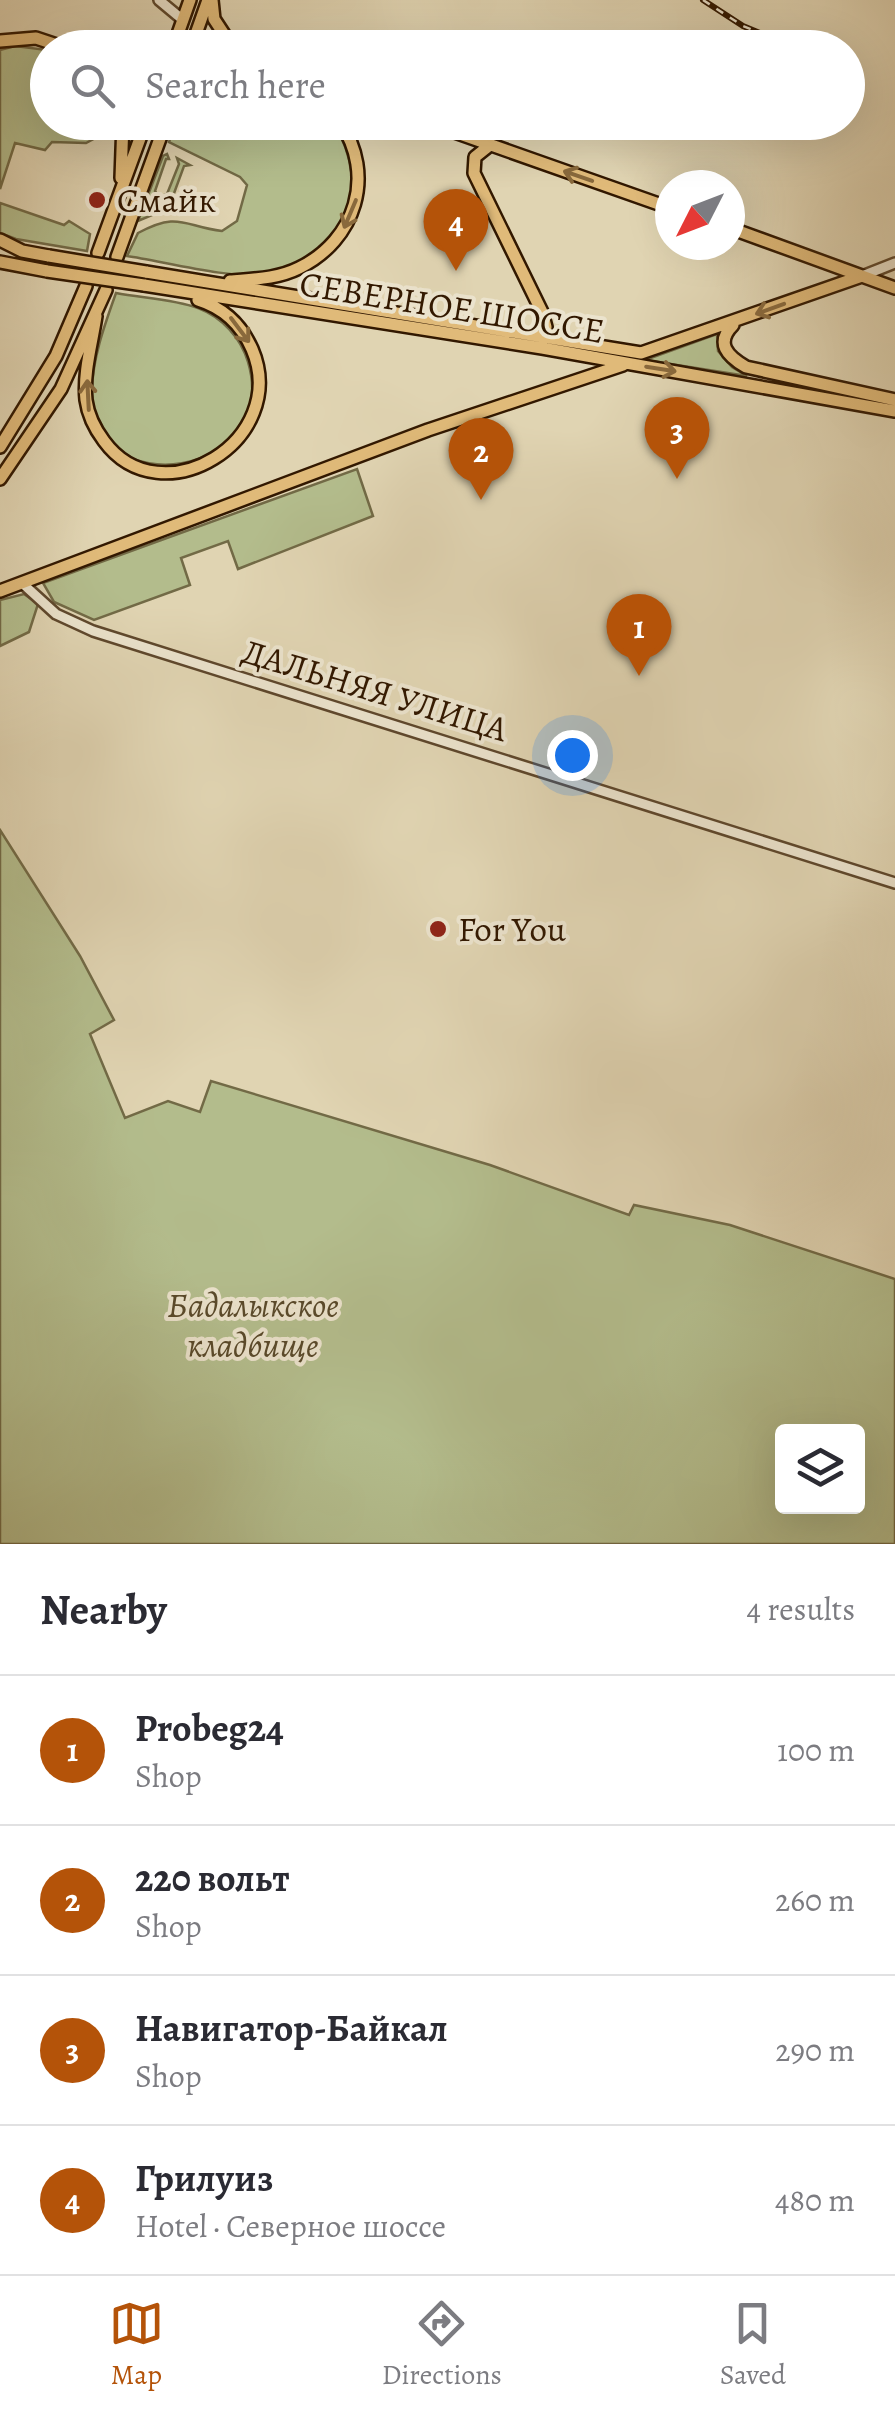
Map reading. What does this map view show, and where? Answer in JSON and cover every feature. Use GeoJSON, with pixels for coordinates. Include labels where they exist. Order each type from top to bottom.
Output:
{"type":"FeatureCollection","features":[{"type":"Feature","properties":{"kind":"main road"},"geometry":{"type":"LineString","coordinates":[[179,30],[190,0]]}},
{"type":"Feature","properties":{"kind":"main road"},"geometry":{"type":"LineString","coordinates":[[198,30],[210,0]]}},
{"type":"Feature","properties":{"kind":"main road"},"geometry":{"type":"LineString","coordinates":[[210,0],[221,30]]}},
{"type":"Feature","properties":{"kind":"main road"},"geometry":{"type":"LineString","coordinates":[[0,42],[30,39]]}},
{"type":"Feature","properties":{"kind":"main road"},"geometry":{"type":"LineString","coordinates":[[120,194],[122,140]]}},
{"type":"Feature","properties":{"kind":"main road"},"geometry":{"type":"LineString","coordinates":[[98,254],[140,140]]}},
{"type":"Feature","properties":{"kind":"main road"},"geometry":{"type":"LineString","coordinates":[[216,283],[277,277],[298,269],[316,258],[350,222],[360,178],[349,140]]}},
{"type":"Feature","properties":{"kind":"main road"},"geometry":{"type":"LineString","coordinates":[[476,140],[655,203]]}},
{"type":"Feature","properties":{"kind":"main road"},"geometry":{"type":"LineString","coordinates":[[118,257],[159,142]]}},
{"type":"Feature","properties":{"kind":"main road"},"geometry":{"type":"LineString","coordinates":[[490,145],[475,157],[474,174],[542,312],[546,327],[543,342]]}},
{"type":"Feature","properties":{"kind":"main road"},"geometry":{"type":"LineString","coordinates":[[745,233],[895,288]]}},
{"type":"Feature","properties":{"kind":"main road"},"geometry":{"type":"LineString","coordinates":[[0,240],[22,251]]}},
{"type":"Feature","properties":{"kind":"main road","name":"СЕВЕРНОЕ ШОССЕ"},"geometry":{"type":"LineString","coordinates":[[22,251],[148,281],[216,283],[520,332],[564,352],[895,411]]}},
{"type":"Feature","properties":{"kind":"main road","name":"СЕВЕРНОЕ ШОССЕ"},"geometry":{"type":"LineString","coordinates":[[0,262],[640,353],[862,276]]}},
{"type":"Feature","properties":{"kind":"main road"},"geometry":{"type":"LineString","coordinates":[[96,316],[86,399],[95,428],[112,453],[147,472],[169,472],[222,455],[239,442],[255,409],[255,356],[246,335],[226,313],[212,304],[148,281]]}},
{"type":"Feature","properties":{"kind":"main road"},"geometry":{"type":"LineString","coordinates":[[2,443],[56,356],[86,286]]}},
{"type":"Feature","properties":{"kind":"main road"},"geometry":{"type":"LineString","coordinates":[[0,479],[46,415],[106,290]]}},
{"type":"Feature","properties":{"kind":"main road"},"geometry":{"type":"LineString","coordinates":[[520,332],[532,324],[535,316],[529,292]]}},
{"type":"Feature","properties":{"kind":"main road"},"geometry":{"type":"LineString","coordinates":[[736,322],[723,338],[723,345],[727,354],[746,367],[895,400]]}},
{"type":"Feature","properties":{"kind":"main road"},"geometry":{"type":"LineString","coordinates":[[564,352],[575,367],[566,383]]}},
{"type":"Feature","properties":{"kind":"main road"},"geometry":{"type":"LineString","coordinates":[[0,590],[445,424],[627,364]]}},
{"type":"Feature","properties":{"kind":"street"},"geometry":{"type":"LineString","coordinates":[[159,0],[183,20]]}},
{"type":"Feature","properties":{"kind":"street","name":"СЕВЕРНОЕ ШОССЕ"},"geometry":{"type":"LineString","coordinates":[[0,248],[22,251]]}},
{"type":"Feature","properties":{"kind":"street"},"geometry":{"type":"LineString","coordinates":[[862,276],[895,264]]}},
{"type":"Feature","properties":{"kind":"street","name":"ДАЛЬНЯЯ УЛИЦА"},"geometry":{"type":"LineString","coordinates":[[22,583],[56,614],[94,631],[895,882]]}},
{"type":"Feature","properties":{"kind":"green space"},"geometry":{"type":"Polygon","coordinates":[[[30,48],[30,140],[92,140],[52,142],[45,150],[15,143],[0,189],[0,50],[30,48]]]}},
{"type":"Feature","properties":{"kind":"green space"},"geometry":{"type":"Polygon","coordinates":[[[342,140],[351,172],[351,196],[344,218],[315,253],[292,266],[265,274],[217,272],[127,256],[138,233],[152,226],[172,221],[222,231],[237,221],[247,185],[240,177],[169,142],[342,140]]]}},
{"type":"Feature","properties":{"kind":"green space"},"geometry":{"type":"Polygon","coordinates":[[[167,154],[169,159],[155,191],[159,197],[167,194],[179,164],[177,158],[190,165],[184,166],[173,196],[183,202],[138,221],[163,156],[167,154]]]}},
{"type":"Feature","properties":{"kind":"green space"},"geometry":{"type":"Polygon","coordinates":[[[0,203],[64,225],[69,221],[90,234],[87,251],[0,233],[0,203]]]}},
{"type":"Feature","properties":{"kind":"green space"},"geometry":{"type":"Polygon","coordinates":[[[116,293],[198,308],[223,323],[241,345],[248,362],[251,401],[238,431],[213,452],[182,463],[149,463],[120,451],[99,427],[93,377],[100,340],[116,293]]]}},
{"type":"Feature","properties":{"kind":"green space"},"geometry":{"type":"Polygon","coordinates":[[[717,334],[718,351],[747,376],[645,360],[717,334]]]}},
{"type":"Feature","properties":{"kind":"green space"},"geometry":{"type":"Polygon","coordinates":[[[357,469],[373,516],[238,569],[228,541],[181,558],[190,585],[94,620],[54,602],[43,583],[357,469]]]}},
{"type":"Feature","properties":{"kind":"green space"},"geometry":{"type":"Polygon","coordinates":[[[24,594],[38,604],[29,632],[0,646],[0,600],[24,594]]]}},
{"type":"Feature","properties":{"kind":"green space","name":"Бадалыкское кладбище"},"geometry":{"type":"Polygon","coordinates":[[[0,830],[80,956],[114,1020],[90,1034],[125,1118],[168,1101],[200,1112],[211,1081],[490,1165],[629,1215],[634,1205],[730,1225],[895,1279],[895,1544],[0,1544],[0,830]]]}},
{"type":"Feature","properties":{"kind":"railway"},"geometry":{"type":"LineString","coordinates":[[703,0],[753,30]]}},
{"type":"Feature","properties":{"kind":"place","name":"Смайк"},"geometry":{"type":"Point","coordinates":[97,200]}},
{"type":"Feature","properties":{"kind":"place","name":"Грилуиз"},"geometry":{"type":"Point","coordinates":[456,271]}},
{"type":"Feature","properties":{"kind":"place","name":"Навигатор-Байкал"},"geometry":{"type":"Point","coordinates":[677,479]}},
{"type":"Feature","properties":{"kind":"place","name":"220 вольт"},"geometry":{"type":"Point","coordinates":[481,500]}},
{"type":"Feature","properties":{"kind":"place","name":"Probeg24"},"geometry":{"type":"Point","coordinates":[639,676]}},
{"type":"Feature","properties":{"kind":"place","name":"For You"},"geometry":{"type":"Point","coordinates":[438,929]}}]}
